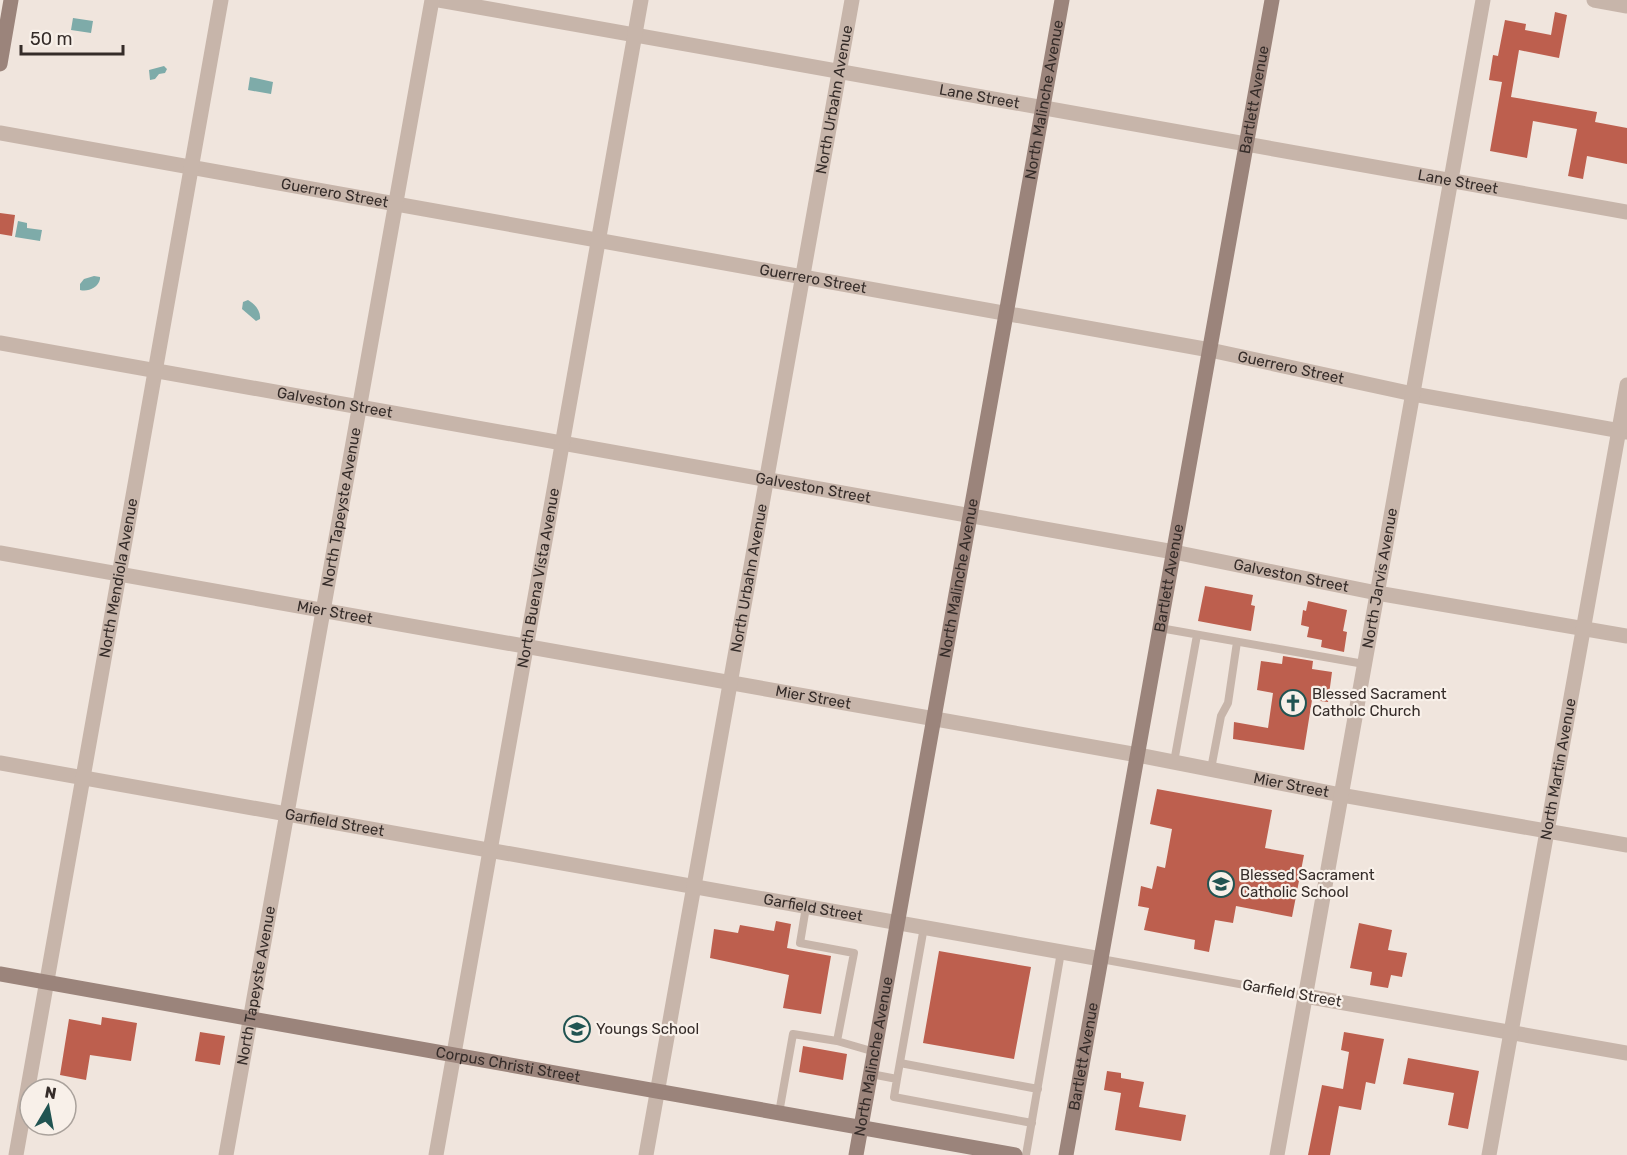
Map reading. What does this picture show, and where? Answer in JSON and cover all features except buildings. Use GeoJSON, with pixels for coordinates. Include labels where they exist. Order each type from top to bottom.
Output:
{"type":"FeatureCollection","features":[{"type":"Feature","properties":{"kind":"main road"},"geometry":{"type":"LineString","coordinates":[[0,64],[12,0]]}},
{"type":"Feature","properties":{"kind":"main road","name":"North Malinche Avenue"},"geometry":{"type":"LineString","coordinates":[[856,1155],[1062,0]]}},
{"type":"Feature","properties":{"kind":"main road","name":"Bartlett Avenue"},"geometry":{"type":"LineString","coordinates":[[1066,1155],[1272,0]]}},
{"type":"Feature","properties":{"kind":"main road","name":"Corpus Christi Street"},"geometry":{"type":"LineString","coordinates":[[0,974],[1015,1155]]}},
{"type":"Feature","properties":{"kind":"street","name":"North Mendiola Avenue"},"geometry":{"type":"LineString","coordinates":[[16,1155],[221,0]]}},
{"type":"Feature","properties":{"kind":"street","name":"North Tapeyste Avenue"},"geometry":{"type":"LineString","coordinates":[[226,1155],[432,0]]}},
{"type":"Feature","properties":{"kind":"street","name":"Lane Street"},"geometry":{"type":"LineString","coordinates":[[439,0],[1627,212]]}},
{"type":"Feature","properties":{"kind":"street","name":"North Buena Vista Avenue"},"geometry":{"type":"LineString","coordinates":[[436,1155],[641,0]]}},
{"type":"Feature","properties":{"kind":"street","name":"North Urbahn Avenue"},"geometry":{"type":"LineString","coordinates":[[646,1155],[852,0]]}},
{"type":"Feature","properties":{"kind":"street","name":"North Jarvis Avenue"},"geometry":{"type":"LineString","coordinates":[[1276,1155],[1482,0]]}},
{"type":"Feature","properties":{"kind":"street"},"geometry":{"type":"LineString","coordinates":[[1594,0],[1627,6]]}},
{"type":"Feature","properties":{"kind":"street","name":"Guerrero Street"},"geometry":{"type":"LineString","coordinates":[[0,133],[1210,350],[1413,394],[1623,431]]}},
{"type":"Feature","properties":{"kind":"street","name":"Galveston Street"},"geometry":{"type":"LineString","coordinates":[[0,343],[1174,552],[1377,592],[1627,636]]}},
{"type":"Feature","properties":{"kind":"street","name":"North Martin Avenue"},"geometry":{"type":"LineString","coordinates":[[1489,1155],[1584,629],[1623,431],[1627,385]]}},
{"type":"Feature","properties":{"kind":"street","name":"Mier Street"},"geometry":{"type":"LineString","coordinates":[[0,553],[1138,755],[1341,795],[1627,845]]}},
{"type":"Feature","properties":{"kind":"street","name":"Garfield Street"},"geometry":{"type":"LineString","coordinates":[[0,764],[1101,959]]}},
{"type":"Feature","properties":{"kind":"street","name":"Garfield Street"},"geometry":{"type":"LineString","coordinates":[[1305,996],[1627,1053]]}},
{"type":"Feature","properties":{"kind":"lane"},"geometry":{"type":"LineString","coordinates":[[1160,628],[1364,664]]}},
{"type":"Feature","properties":{"kind":"lane"},"geometry":{"type":"LineString","coordinates":[[1174,762],[1197,635]]}},
{"type":"Feature","properties":{"kind":"lane"},"geometry":{"type":"LineString","coordinates":[[1211,770],[1221,716],[1228,703],[1238,642]]}},
{"type":"Feature","properties":{"kind":"lane"},"geometry":{"type":"LineString","coordinates":[[806,907],[800,943],[854,953],[837,1041]]}},
{"type":"Feature","properties":{"kind":"lane"},"geometry":{"type":"LineString","coordinates":[[924,927],[894,1097],[1032,1123]]}},
{"type":"Feature","properties":{"kind":"lane"},"geometry":{"type":"LineString","coordinates":[[1026,1155],[1061,952]]}},
{"type":"Feature","properties":{"kind":"lane","name":"Garfield Street"},"geometry":{"type":"LineString","coordinates":[[1101,959],[1305,996]]}},
{"type":"Feature","properties":{"kind":"lane"},"geometry":{"type":"LineString","coordinates":[[779,1113],[793,1034],[837,1041],[875,1052]]}},
{"type":"Feature","properties":{"kind":"lane"},"geometry":{"type":"LineString","coordinates":[[900,1063],[1038,1089]]}},
{"type":"Feature","properties":{"kind":"lane"},"geometry":{"type":"LineString","coordinates":[[871,1074],[897,1078]]}},
{"type":"Feature","properties":{"kind":"water"},"geometry":{"type":"Polygon","coordinates":[[[73,18],[93,21],[91,33],[71,30],[73,18]]]}},
{"type":"Feature","properties":{"kind":"water"},"geometry":{"type":"Polygon","coordinates":[[[164,66],[167,69],[165,73],[150,80],[149,70],[164,66]]]}},
{"type":"Feature","properties":{"kind":"water"},"geometry":{"type":"Polygon","coordinates":[[[250,77],[273,82],[271,94],[248,90],[250,77]]]}},
{"type":"Feature","properties":{"kind":"water"},"geometry":{"type":"Polygon","coordinates":[[[18,221],[27,223],[27,228],[42,230],[40,241],[15,237],[18,221]]]}},
{"type":"Feature","properties":{"kind":"water"},"geometry":{"type":"Polygon","coordinates":[[[100,277],[95,287],[80,290],[80,284],[84,279],[100,277]]]}},
{"type":"Feature","properties":{"kind":"water"},"geometry":{"type":"Polygon","coordinates":[[[248,300],[260,313],[260,319],[256,321],[242,309],[243,302],[248,300]]]}},
{"type":"Feature","properties":{"kind":"place","name":"Blessed Sacrament Catholc Church"},"geometry":{"type":"Point","coordinates":[1293,703]}},
{"type":"Feature","properties":{"kind":"place","name":"Blessed Sacrament Catholic School"},"geometry":{"type":"Point","coordinates":[1221,884]}},
{"type":"Feature","properties":{"kind":"place","name":"Youngs School"},"geometry":{"type":"Point","coordinates":[577,1029]}}]}
